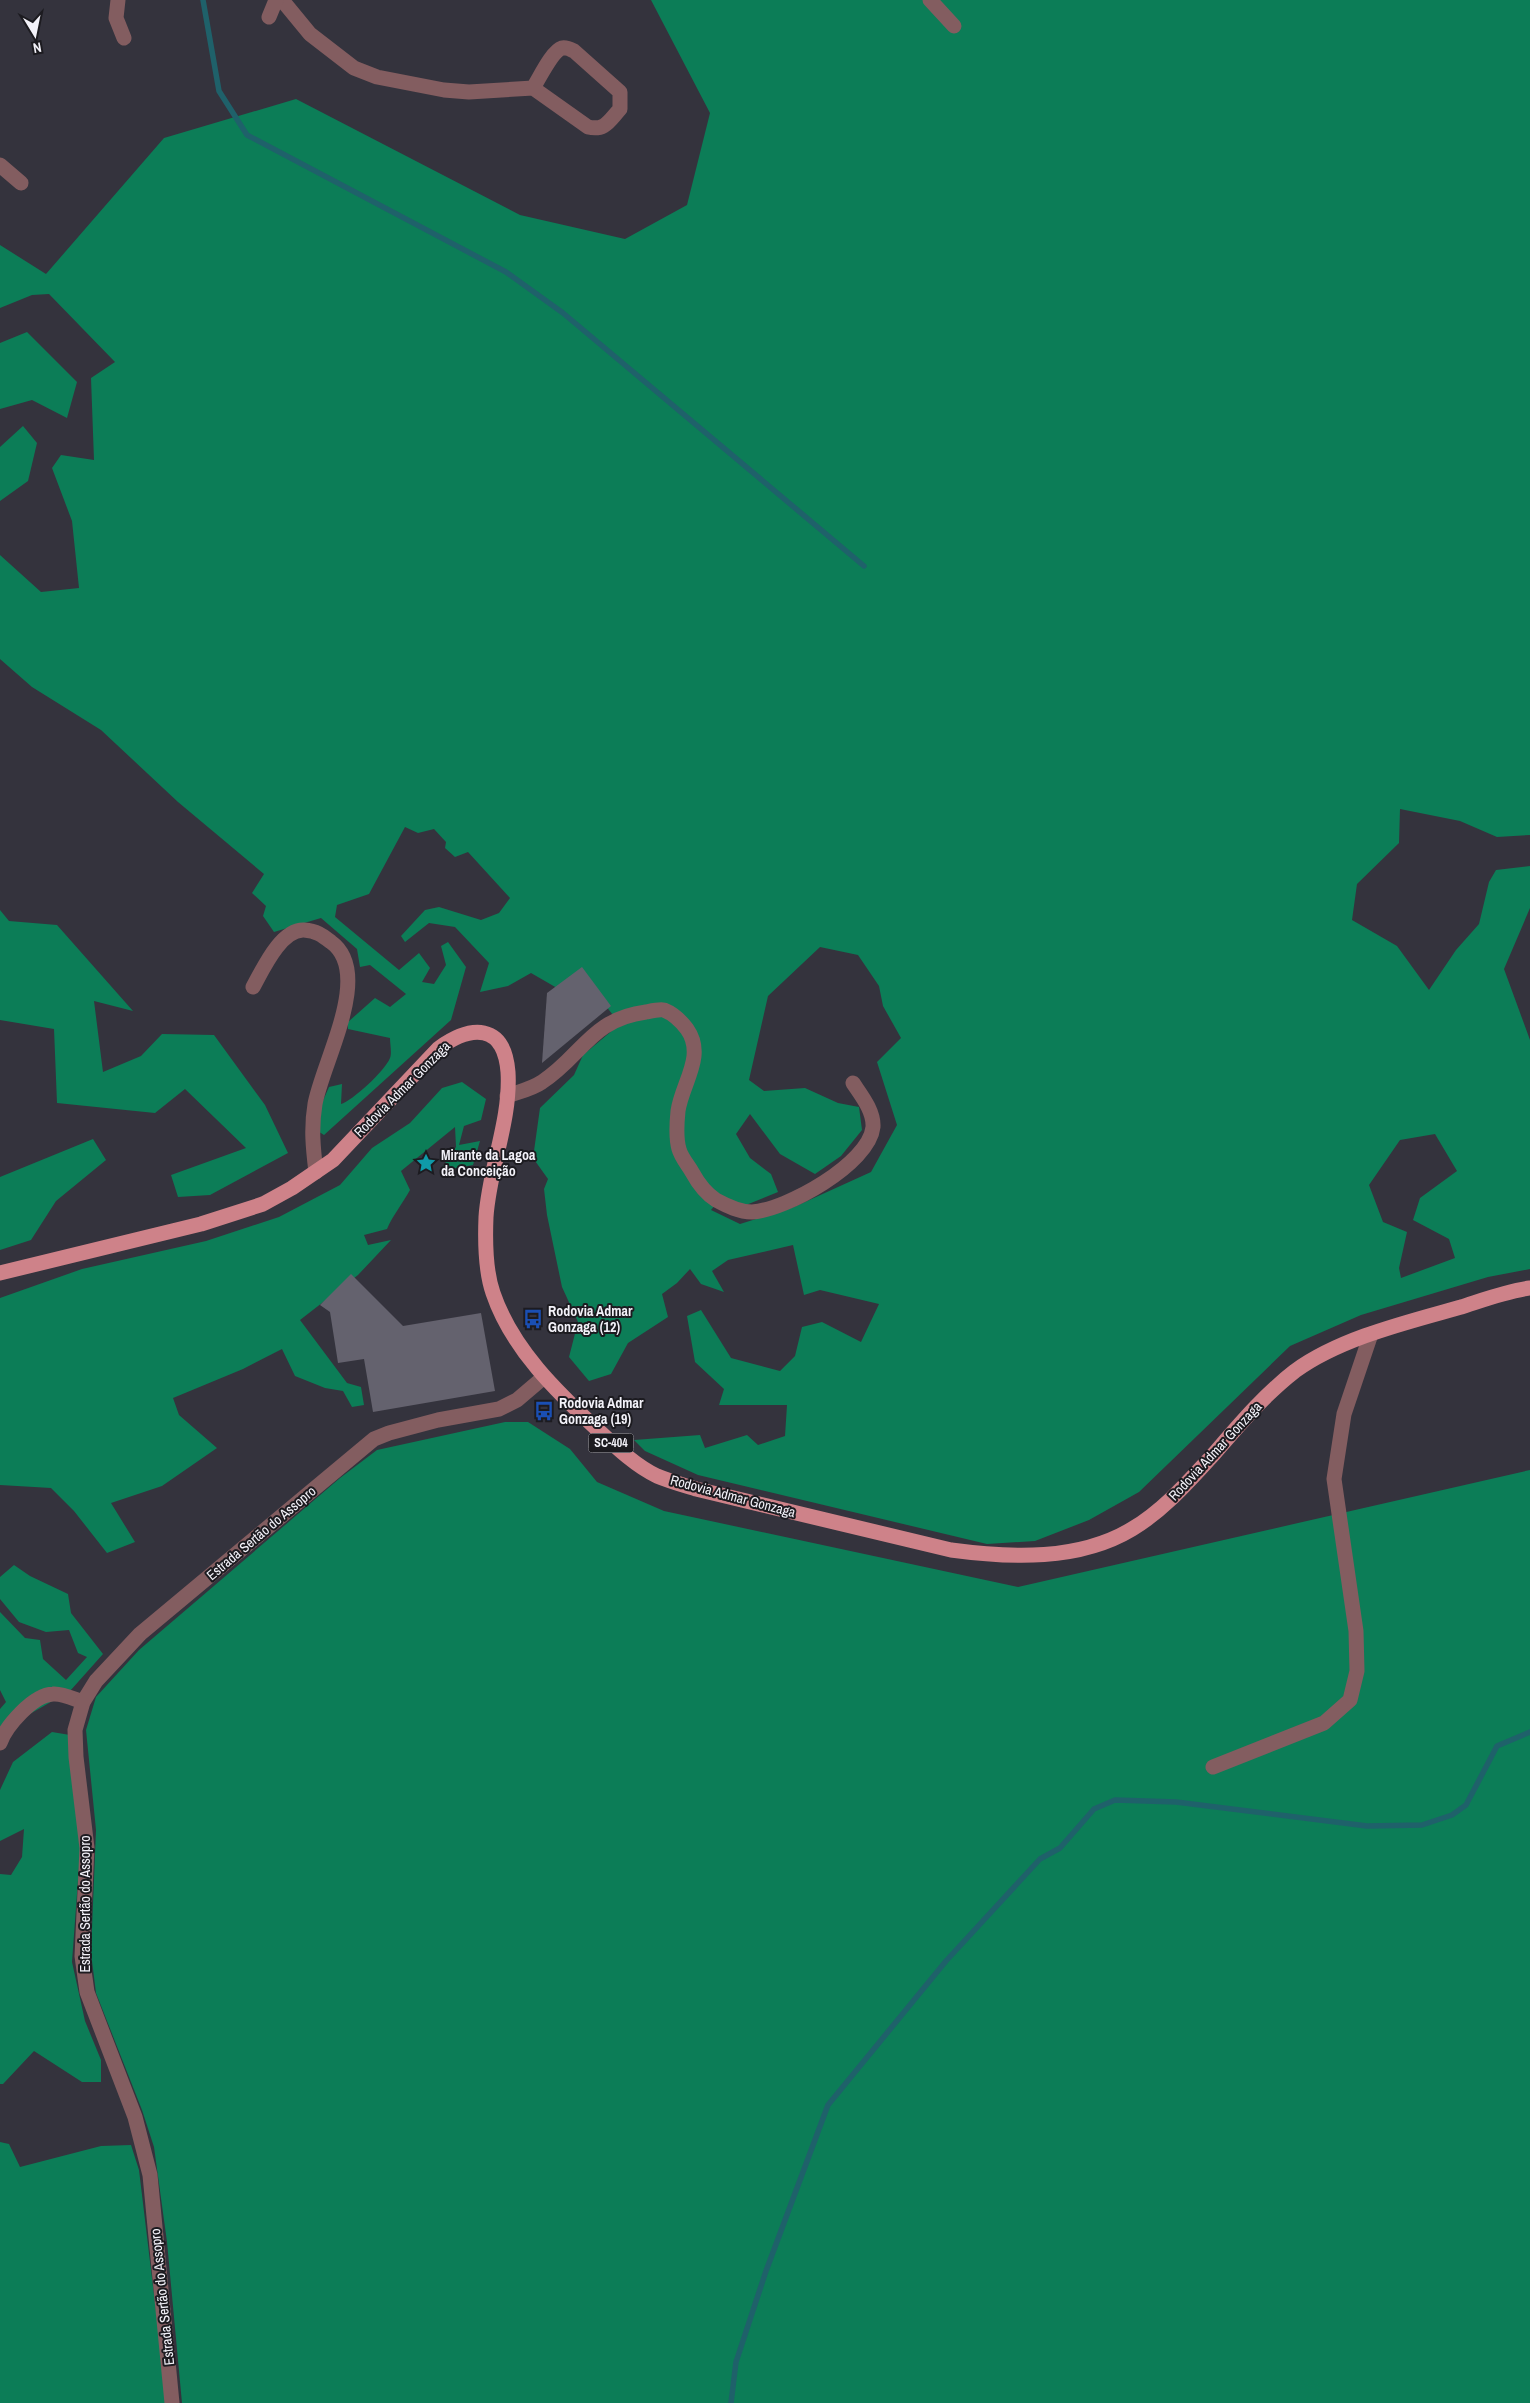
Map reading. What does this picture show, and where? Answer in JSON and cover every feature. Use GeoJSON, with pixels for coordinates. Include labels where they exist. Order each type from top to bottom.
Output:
{"type":"FeatureCollection","features":[{"type":"Feature","properties":{"kind":"main road","name":"Rodovia Admar Gonzaga"},"geometry":{"type":"LineString","coordinates":[[0,1273],[232,1215],[263,1204],[333,1160],[439,1048],[453,1038],[469,1032],[485,1032],[496,1038],[504,1053],[508,1070],[507,1096],[486,1217],[487,1257],[492,1291],[507,1326],[544,1377],[621,1452],[656,1475],[696,1489],[951,1550],[988,1555],[1051,1555],[1092,1546],[1132,1529],[1188,1483],[1268,1393],[1297,1370],[1330,1351],[1371,1334],[1530,1288]]}},
{"type":"Feature","properties":{"kind":"street"},"geometry":{"type":"LineString","coordinates":[[118,0],[116,18],[124,38]]}},
{"type":"Feature","properties":{"kind":"street"},"geometry":{"type":"LineString","coordinates":[[269,18],[276,0]]}},
{"type":"Feature","properties":{"kind":"street"},"geometry":{"type":"LineString","coordinates":[[282,0],[310,34],[354,68],[377,77],[444,90],[469,92],[533,88],[588,126],[597,129],[604,127],[620,109],[620,92],[574,51],[566,48],[561,48],[555,52],[533,88]]}},
{"type":"Feature","properties":{"kind":"street"},"geometry":{"type":"LineString","coordinates":[[930,0],[954,26]]}},
{"type":"Feature","properties":{"kind":"street"},"geometry":{"type":"LineString","coordinates":[[0,165],[21,183]]}},
{"type":"Feature","properties":{"kind":"street"},"geometry":{"type":"LineString","coordinates":[[253,987],[276,945],[300,930],[316,931],[337,946],[349,970],[348,995],[315,1101],[311,1127],[316,1172]]}},
{"type":"Feature","properties":{"kind":"street"},"geometry":{"type":"LineString","coordinates":[[507,1096],[540,1083],[557,1071],[597,1030],[629,1014],[663,1010],[680,1020],[694,1038],[694,1059],[678,1111],[679,1149],[700,1186],[715,1199],[736,1210],[751,1212],[774,1208],[794,1198],[835,1175],[861,1152],[871,1136],[873,1124],[868,1106],[853,1083]]}},
{"type":"Feature","properties":{"kind":"street"},"geometry":{"type":"LineString","coordinates":[[1213,1767],[1324,1723],[1350,1700],[1357,1671],[1356,1631],[1334,1479],[1344,1414],[1371,1334]]}},
{"type":"Feature","properties":{"kind":"street","name":"Estrada Sertão do Assopro"},"geometry":{"type":"LineString","coordinates":[[172,2403],[150,2175],[135,2117],[87,1992],[82,1956],[87,1848],[76,1757],[76,1730],[83,1702],[96,1681],[140,1634],[374,1439],[388,1433],[429,1422],[499,1409],[517,1400],[544,1377]]}},
{"type":"Feature","properties":{"kind":"street"},"geometry":{"type":"LineString","coordinates":[[0,1743],[2,1737],[27,1705],[44,1696],[54,1694],[83,1702]]}},
{"type":"Feature","properties":{"kind":"green space"},"geometry":{"type":"Polygon","coordinates":[[[651,0],[1530,0],[1530,835],[1497,837],[1460,821],[1400,809],[1399,843],[1357,884],[1352,920],[1397,946],[1429,990],[1456,950],[1479,924],[1489,882],[1496,870],[1530,866],[1530,908],[1504,969],[1530,1040],[1530,1269],[1488,1277],[1361,1315],[1290,1346],[1139,1492],[1089,1520],[1035,1541],[987,1544],[698,1475],[645,1451],[634,1440],[700,1435],[705,1448],[747,1435],[758,1445],[785,1436],[787,1405],[719,1405],[724,1389],[695,1362],[687,1316],[701,1310],[731,1358],[780,1371],[795,1356],[802,1327],[822,1322],[861,1342],[879,1304],[820,1290],[804,1295],[793,1245],[728,1260],[712,1271],[724,1292],[701,1284],[690,1269],[677,1283],[662,1294],[668,1317],[628,1343],[611,1374],[589,1381],[569,1357],[578,1322],[562,1287],[547,1215],[544,1189],[548,1179],[533,1158],[540,1108],[574,1075],[583,1055],[620,1024],[580,973],[557,988],[531,973],[508,986],[480,992],[489,963],[455,927],[429,923],[405,942],[401,936],[425,910],[439,907],[481,920],[499,913],[510,898],[468,852],[455,857],[445,848],[446,842],[434,829],[418,833],[405,827],[369,894],[337,905],[335,917],[399,970],[419,953],[430,968],[422,982],[434,984],[446,965],[441,946],[448,942],[466,967],[451,1020],[324,1135],[313,1128],[329,1087],[342,1084],[341,1104],[346,1102],[360,1092],[375,1077],[387,1064],[391,1056],[390,1038],[348,1029],[348,1022],[375,998],[390,1007],[406,994],[370,965],[360,967],[357,949],[321,918],[274,932],[263,916],[266,906],[252,893],[264,874],[178,802],[101,730],[32,687],[0,659],[0,555],[41,592],[79,588],[72,521],[52,468],[61,455],[94,460],[91,378],[115,362],[49,294],[32,295],[0,308],[0,245],[46,274],[164,138],[296,99],[520,215],[625,239],[687,205],[710,113],[651,0]],[[820,947],[768,996],[749,1080],[764,1091],[805,1088],[838,1103],[859,1107],[862,1130],[841,1156],[815,1174],[780,1154],[750,1114],[736,1134],[750,1158],[771,1174],[778,1192],[746,1205],[720,1199],[711,1210],[740,1224],[794,1207],[871,1172],[897,1125],[877,1062],[901,1038],[883,1006],[879,986],[858,955],[820,947]],[[1435,1134],[1400,1140],[1369,1185],[1383,1222],[1407,1232],[1399,1268],[1401,1278],[1455,1258],[1449,1239],[1413,1220],[1420,1198],[1457,1171],[1435,1134]]]}},
{"type":"Feature","properties":{"kind":"green space"},"geometry":{"type":"Polygon","coordinates":[[[27,332],[77,382],[67,418],[32,400],[0,409],[0,343],[27,332]]]}},
{"type":"Feature","properties":{"kind":"green space"},"geometry":{"type":"Polygon","coordinates":[[[23,426],[37,443],[28,481],[0,501],[0,447],[23,426]]]}},
{"type":"Feature","properties":{"kind":"green space"},"geometry":{"type":"Polygon","coordinates":[[[0,910],[9,921],[57,925],[133,1011],[94,1001],[103,1072],[141,1056],[162,1034],[214,1035],[265,1105],[288,1153],[210,1195],[178,1197],[171,1175],[246,1148],[185,1089],[155,1113],[57,1103],[54,1029],[0,1020],[0,910]]]}},
{"type":"Feature","properties":{"kind":"green space"},"geometry":{"type":"Polygon","coordinates":[[[462,1082],[486,1099],[481,1120],[464,1126],[459,1145],[480,1141],[473,1165],[440,1171],[456,1147],[455,1127],[401,1171],[410,1190],[387,1229],[364,1235],[368,1245],[391,1240],[358,1275],[300,1320],[347,1383],[361,1387],[364,1405],[352,1407],[343,1391],[325,1388],[295,1376],[282,1349],[243,1369],[173,1398],[179,1415],[217,1448],[162,1486],[111,1503],[135,1542],[107,1553],[74,1511],[51,1488],[0,1485],[0,1298],[82,1269],[206,1241],[279,1217],[340,1185],[372,1148],[410,1123],[442,1088],[462,1082]]]}},
{"type":"Feature","properties":{"kind":"green space"},"geometry":{"type":"Polygon","coordinates":[[[93,1139],[106,1160],[56,1201],[31,1240],[0,1250],[0,1177],[93,1139]]]}},
{"type":"Feature","properties":{"kind":"green space"},"geometry":{"type":"Polygon","coordinates":[[[505,1422],[528,1422],[570,1449],[597,1482],[664,1511],[1018,1587],[1530,1470],[1530,2403],[182,2403],[167,2242],[154,2147],[142,2110],[96,1993],[91,1953],[96,1830],[86,1730],[96,1697],[139,1650],[340,1478],[377,1450],[505,1422]]]}},
{"type":"Feature","properties":{"kind":"green space"},"geometry":{"type":"Polygon","coordinates":[[[14,1565],[30,1576],[68,1594],[71,1613],[103,1654],[70,1691],[0,1731],[0,1709],[6,1702],[0,1690],[0,1612],[25,1638],[40,1640],[43,1659],[66,1680],[87,1657],[78,1653],[69,1630],[46,1632],[19,1622],[0,1599],[0,1577],[14,1565]]]}},
{"type":"Feature","properties":{"kind":"green space"},"geometry":{"type":"Polygon","coordinates":[[[52,1732],[70,1735],[81,1839],[72,1962],[85,2021],[101,2060],[101,2082],[82,2082],[34,2051],[3,2084],[0,2084],[0,1874],[11,1875],[22,1857],[24,1829],[0,1841],[0,1790],[13,1762],[52,1732]]]}},
{"type":"Feature","properties":{"kind":"green space"},"geometry":{"type":"Polygon","coordinates":[[[0,2142],[9,2144],[20,2167],[101,2146],[131,2145],[139,2170],[167,2403],[0,2403],[0,2142]]]}},
{"type":"Feature","properties":{"kind":"building"},"geometry":{"type":"Polygon","coordinates":[[[582,967],[611,1006],[542,1063],[547,993],[582,967]]]}},
{"type":"Feature","properties":{"kind":"building"},"geometry":{"type":"Polygon","coordinates":[[[351,1274],[403,1326],[481,1313],[495,1391],[373,1412],[364,1359],[338,1363],[330,1312],[320,1305],[351,1274]]]}},
{"type":"Feature","properties":{"kind":"waterway"},"geometry":{"type":"LineString","coordinates":[[203,0],[219,91],[247,135],[506,272],[563,313],[864,566]]}},
{"type":"Feature","properties":{"kind":"waterway"},"geometry":{"type":"LineString","coordinates":[[731,2403],[736,2362],[766,2271],[828,2105],[946,1961],[1040,1859],[1060,1848],[1094,1809],[1115,1800],[1176,1802],[1367,1826],[1422,1825],[1452,1815],[1466,1805],[1497,1746],[1530,1732]]}},
{"type":"Feature","properties":{"kind":"place","name":"Mirante da Lagoa da Conceição"},"geometry":{"type":"Point","coordinates":[426,1163]}},
{"type":"Feature","properties":{"kind":"place","name":"Rodovia Admar Gonzaga (12)"},"geometry":{"type":"Point","coordinates":[533,1319]}},
{"type":"Feature","properties":{"kind":"place","name":"Rodovia Admar Gonzaga (19)"},"geometry":{"type":"Point","coordinates":[544,1411]}}]}
